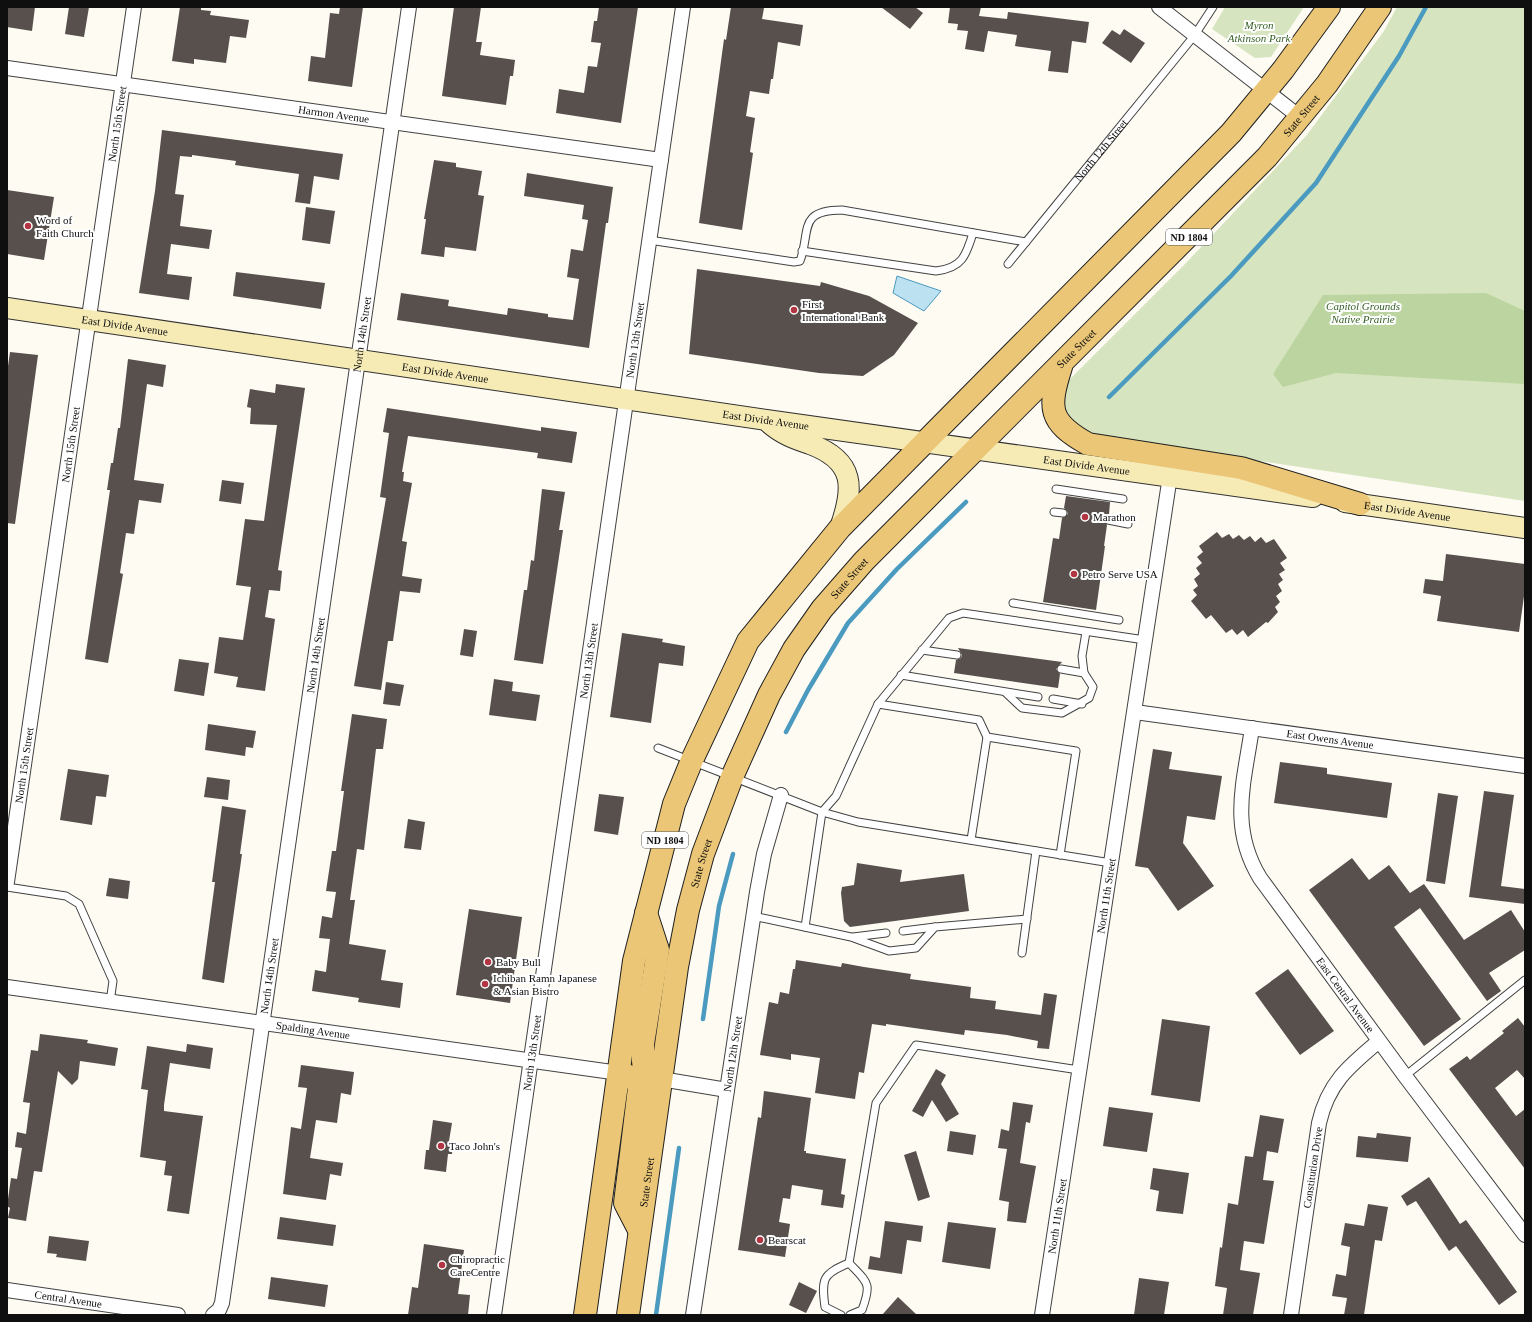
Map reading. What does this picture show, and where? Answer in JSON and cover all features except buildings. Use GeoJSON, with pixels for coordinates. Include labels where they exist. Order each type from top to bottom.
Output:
{"type":"FeatureCollection","features":[{"type":"Feature","properties":{"kind":"main road","name":"ND 1804"},"geometry":{"type":"LineString","coordinates":[[584,1315],[634,961],[674,804],[692,760],[748,641],[840,528],[1206,159],[1267,91],[1328,7]]}},
{"type":"Feature","properties":{"kind":"main road","name":"State Street"},"geometry":{"type":"LineString","coordinates":[[628,1315],[677,967],[693,888],[711,829],[732,777],[769,695],[794,649],[822,609],[864,561],[943,480],[977,449],[1267,157],[1301,118],[1349,54],[1380,7]]}},
{"type":"Feature","properties":{"kind":"main road"},"geometry":{"type":"LineString","coordinates":[[1062,364],[1052,400],[1054,413],[1060,423],[1070,434],[1088,444],[1241,468],[1360,504]]}},
{"type":"Feature","properties":{"kind":"main road"},"geometry":{"type":"LineString","coordinates":[[646,913],[658,950],[644,1044],[643,1061],[644,1069],[651,1076],[661,1079]]}},
{"type":"Feature","properties":{"kind":"main road"},"geometry":{"type":"LineString","coordinates":[[619,1073],[633,1077],[637,1081],[640,1088],[625,1203],[639,1230]]}},
{"type":"Feature","properties":{"kind":"street","name":"North 15th Street"},"geometry":{"type":"LineString","coordinates":[[7,882],[134,7]]}},
{"type":"Feature","properties":{"kind":"street","name":"North 14th Street"},"geometry":{"type":"LineString","coordinates":[[213,1315],[219,1310],[222,1303],[409,7]]}},
{"type":"Feature","properties":{"kind":"street","name":"North 13th Street"},"geometry":{"type":"LineString","coordinates":[[494,1315],[683,7]]}},
{"type":"Feature","properties":{"kind":"street"},"geometry":{"type":"LineString","coordinates":[[1159,7],[1194,36],[1301,118]]}},
{"type":"Feature","properties":{"kind":"street","name":"Harmon Avenue"},"geometry":{"type":"LineString","coordinates":[[7,68],[661,160]]}},
{"type":"Feature","properties":{"kind":"street","name":"East Divide Avenue"},"geometry":{"type":"LineString","coordinates":[[7,308],[766,420],[1170,476],[1525,528]]}},
{"type":"Feature","properties":{"kind":"street"},"geometry":{"type":"LineString","coordinates":[[766,420],[783,434],[832,454],[846,471],[850,493],[840,528]]}},
{"type":"Feature","properties":{"kind":"street","name":"North 11th Street"},"geometry":{"type":"LineString","coordinates":[[1042,1315],[1170,476]]}},
{"type":"Feature","properties":{"kind":"street","name":"East Owens Avenue"},"geometry":{"type":"LineString","coordinates":[[1135,712],[1525,766]]}},
{"type":"Feature","properties":{"kind":"street","name":"East Central Avenue"},"geometry":{"type":"LineString","coordinates":[[1252,728],[1240,813],[1243,841],[1250,861],[1260,878],[1379,1041],[1525,1235]]}},
{"type":"Feature","properties":{"kind":"street","name":"North 12th Street"},"geometry":{"type":"LineString","coordinates":[[693,1315],[753,916],[764,854],[781,795]]}},
{"type":"Feature","properties":{"kind":"street","name":"Spalding Avenue"},"geometry":{"type":"LineString","coordinates":[[7,987],[530,1062],[619,1073]]}},
{"type":"Feature","properties":{"kind":"street","name":"Constitution Drive"},"geometry":{"type":"LineString","coordinates":[[1291,1315],[1324,1103],[1333,1086],[1343,1072],[1379,1041]]}},
{"type":"Feature","properties":{"kind":"street"},"geometry":{"type":"LineString","coordinates":[[661,1079],[727,1090]]}},
{"type":"Feature","properties":{"kind":"street","name":"Central Avenue"},"geometry":{"type":"LineString","coordinates":[[7,1290],[178,1315]]}},
{"type":"Feature","properties":{"kind":"lane","name":"North 12th Street"},"geometry":{"type":"LineString","coordinates":[[1008,264],[1194,36],[1213,7]]}},
{"type":"Feature","properties":{"kind":"lane"},"geometry":{"type":"LineString","coordinates":[[649,240],[794,262],[800,261],[808,224],[817,215],[825,210],[842,210],[1026,242]]}},
{"type":"Feature","properties":{"kind":"lane"},"geometry":{"type":"LineString","coordinates":[[802,251],[936,271],[948,270],[958,265],[968,251],[973,233]]}},
{"type":"Feature","properties":{"kind":"lane"},"geometry":{"type":"LineString","coordinates":[[1056,489],[1123,499]]}},
{"type":"Feature","properties":{"kind":"lane"},"geometry":{"type":"LineString","coordinates":[[1054,512],[1063,514]]}},
{"type":"Feature","properties":{"kind":"lane"},"geometry":{"type":"LineString","coordinates":[[1108,520],[1128,524]]}},
{"type":"Feature","properties":{"kind":"lane"},"geometry":{"type":"LineString","coordinates":[[1013,603],[1119,620]]}},
{"type":"Feature","properties":{"kind":"lane"},"geometry":{"type":"LineString","coordinates":[[805,927],[822,812],[836,796],[878,704],[949,618],[963,613],[1145,640]]}},
{"type":"Feature","properties":{"kind":"lane"},"geometry":{"type":"LineString","coordinates":[[1006,692],[1022,708],[1062,713],[1082,704],[1089,698],[1093,687],[1084,673],[1082,656],[1086,632]]}},
{"type":"Feature","properties":{"kind":"lane"},"geometry":{"type":"LineString","coordinates":[[922,650],[957,655]]}},
{"type":"Feature","properties":{"kind":"lane"},"geometry":{"type":"LineString","coordinates":[[1061,669],[1084,673]]}},
{"type":"Feature","properties":{"kind":"lane"},"geometry":{"type":"LineString","coordinates":[[901,675],[1038,697]]}},
{"type":"Feature","properties":{"kind":"lane"},"geometry":{"type":"LineString","coordinates":[[1053,699],[1082,704]]}},
{"type":"Feature","properties":{"kind":"lane"},"geometry":{"type":"LineString","coordinates":[[878,704],[979,720],[987,737],[971,840]]}},
{"type":"Feature","properties":{"kind":"lane"},"geometry":{"type":"LineString","coordinates":[[987,737],[1076,751],[1060,855]]}},
{"type":"Feature","properties":{"kind":"lane"},"geometry":{"type":"LineString","coordinates":[[658,748],[822,812],[858,822],[1111,863]]}},
{"type":"Feature","properties":{"kind":"lane"},"geometry":{"type":"LineString","coordinates":[[1022,953],[1036,851]]}},
{"type":"Feature","properties":{"kind":"lane"},"geometry":{"type":"LineString","coordinates":[[7,888],[66,896],[79,904],[112,981],[110,1002]]}},
{"type":"Feature","properties":{"kind":"lane"},"geometry":{"type":"LineString","coordinates":[[753,916],[851,937],[889,951],[916,948],[935,927]]}},
{"type":"Feature","properties":{"kind":"lane"},"geometry":{"type":"LineString","coordinates":[[903,931],[1027,919]]}},
{"type":"Feature","properties":{"kind":"lane"},"geometry":{"type":"LineString","coordinates":[[851,937],[886,933]]}},
{"type":"Feature","properties":{"kind":"lane"},"geometry":{"type":"LineString","coordinates":[[1405,1076],[1525,980]]}},
{"type":"Feature","properties":{"kind":"lane"},"geometry":{"type":"LineString","coordinates":[[849,1263],[876,1103],[916,1045],[1079,1070]]}},
{"type":"Feature","properties":{"kind":"lane"},"geometry":{"type":"LineString","coordinates":[[841,1315],[825,1307],[822,1285],[830,1271],[849,1263]]}},
{"type":"Feature","properties":{"kind":"lane"},"geometry":{"type":"LineString","coordinates":[[849,1263],[864,1279],[868,1292],[862,1310],[850,1315]]}},
{"type":"Feature","properties":{"kind":"green space","name":"Myron Atkinson Park"},"geometry":{"type":"Polygon","coordinates":[[[1225,7],[1304,7],[1271,57],[1255,58],[1212,29],[1225,7]]]}},
{"type":"Feature","properties":{"kind":"green space","name":"Capitol Grounds Native Prairie"},"geometry":{"type":"Polygon","coordinates":[[[1397,7],[1525,7],[1525,501],[1081,434],[1057,410],[1063,386],[1185,264],[1306,136],[1384,31],[1397,7]]]}},
{"type":"Feature","properties":{"kind":"green space"},"geometry":{"type":"Polygon","coordinates":[[[1486,293],[1525,311],[1525,384],[1336,373],[1283,387],[1273,374],[1323,295],[1486,293]]]}},
{"type":"Feature","properties":{"kind":"water"},"geometry":{"type":"Polygon","coordinates":[[[897,276],[941,291],[924,311],[893,293],[897,276]]]}},
{"type":"Feature","properties":{"kind":"waterway"},"geometry":{"type":"LineString","coordinates":[[1109,397],[1231,276],[1316,183],[1399,56],[1426,7]]}},
{"type":"Feature","properties":{"kind":"waterway"},"geometry":{"type":"LineString","coordinates":[[786,732],[808,690],[848,623],[897,569],[966,502]]}},
{"type":"Feature","properties":{"kind":"waterway"},"geometry":{"type":"LineString","coordinates":[[703,1019],[719,906],[733,854]]}},
{"type":"Feature","properties":{"kind":"waterway"},"geometry":{"type":"LineString","coordinates":[[656,1315],[679,1148]]}},
{"type":"Feature","properties":{"kind":"place","name":"Word of Faith Church"},"geometry":{"type":"Point","coordinates":[28,226]}},
{"type":"Feature","properties":{"kind":"place","name":"First International Bank"},"geometry":{"type":"Point","coordinates":[794,310]}},
{"type":"Feature","properties":{"kind":"place","name":"Marathon"},"geometry":{"type":"Point","coordinates":[1085,517]}},
{"type":"Feature","properties":{"kind":"place","name":"Petro Serve USA"},"geometry":{"type":"Point","coordinates":[1074,574]}},
{"type":"Feature","properties":{"kind":"place","name":"Baby Bull"},"geometry":{"type":"Point","coordinates":[488,962]}},
{"type":"Feature","properties":{"kind":"place","name":"Ichiban Ramn Japanese & Asian Bistro"},"geometry":{"type":"Point","coordinates":[485,984]}},
{"type":"Feature","properties":{"kind":"place","name":"Taco John's"},"geometry":{"type":"Point","coordinates":[441,1146]}},
{"type":"Feature","properties":{"kind":"place","name":"Bearscat"},"geometry":{"type":"Point","coordinates":[760,1240]}},
{"type":"Feature","properties":{"kind":"place","name":"Chiropractic CareCentre"},"geometry":{"type":"Point","coordinates":[442,1265]}}]}
